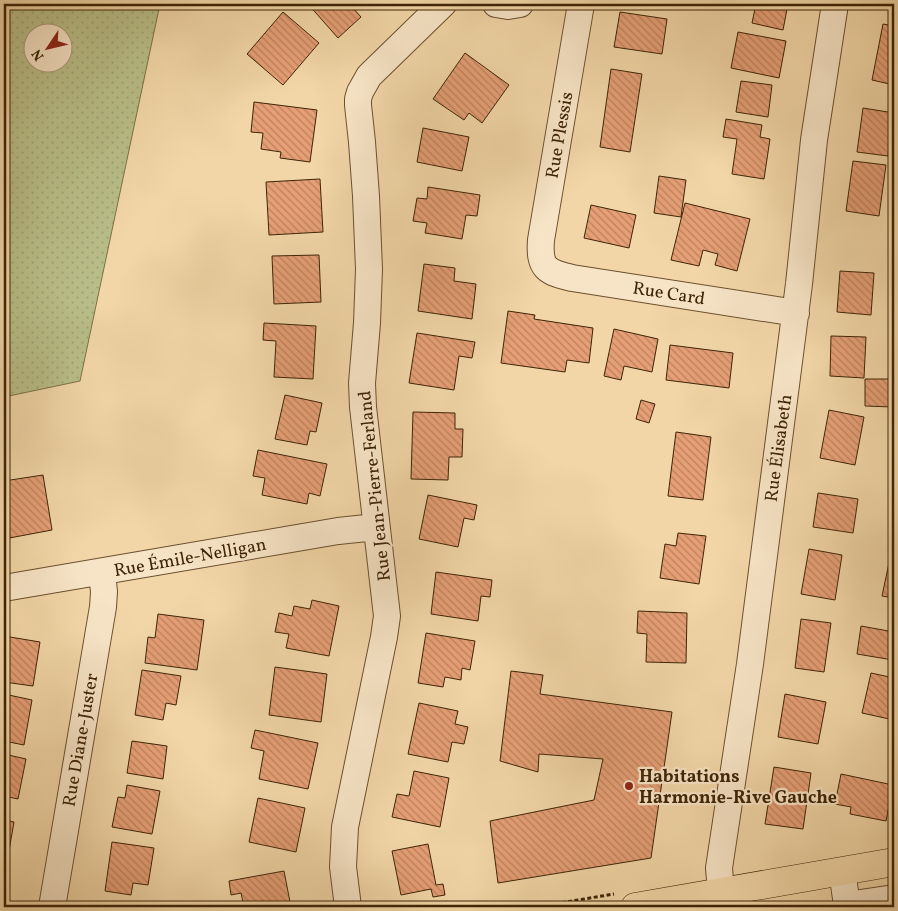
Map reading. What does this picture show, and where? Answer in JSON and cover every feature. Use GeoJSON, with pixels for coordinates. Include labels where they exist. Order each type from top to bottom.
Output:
{"type":"FeatureCollection","features":[{"type":"Feature","properties":{"kind":"main road"},"geometry":{"type":"LineString","coordinates":[[629,900],[721,892],[894,862]]}},
{"type":"Feature","properties":{"kind":"street","name":"Rue Jean-Pierre-Ferland"},"geometry":{"type":"LineString","coordinates":[[348,907],[343,866],[345,828],[387,616],[362,389],[368,323],[369,269],[366,196],[358,98],[369,76],[443,4]]}},
{"type":"Feature","properties":{"kind":"street"},"geometry":{"type":"LineString","coordinates":[[496,4],[508,6],[520,4]]}},
{"type":"Feature","properties":{"kind":"street","name":"Rue Plessis"},"geometry":{"type":"LineString","coordinates":[[545,266],[541,254],[541,240],[581,4]]}},
{"type":"Feature","properties":{"kind":"street","name":"Rue Élisabeth"},"geometry":{"type":"LineString","coordinates":[[721,892],[719,868],[750,664],[796,313],[814,140],[835,4]]}},
{"type":"Feature","properties":{"kind":"street","name":"Rue Card"},"geometry":{"type":"LineString","coordinates":[[545,266],[552,272],[572,278],[796,313]]}},
{"type":"Feature","properties":{"kind":"street","name":"Rue Émile-Nelligan"},"geometry":{"type":"LineString","coordinates":[[4,588],[338,531],[376,528]]}},
{"type":"Feature","properties":{"kind":"street","name":"Rue Diane-Juster"},"geometry":{"type":"LineString","coordinates":[[52,907],[102,607],[104,592],[102,572]]}},
{"type":"Feature","properties":{"kind":"street"},"geometry":{"type":"LineString","coordinates":[[842,871],[847,906],[894,898]]}},
{"type":"Feature","properties":{"kind":"path"},"geometry":{"type":"LineString","coordinates":[[536,907],[629,900]]}},
{"type":"Feature","properties":{"kind":"green space"},"geometry":{"type":"Polygon","coordinates":[[[4,4],[160,4],[80,381],[4,397],[4,4]]]}},
{"type":"Feature","properties":{"kind":"building"},"geometry":{"type":"Polygon","coordinates":[[[308,4],[356,4],[352,7],[361,17],[338,38],[308,4]]]}},
{"type":"Feature","properties":{"kind":"building"},"geometry":{"type":"Polygon","coordinates":[[[756,4],[788,4],[783,30],[752,23],[756,4]]]}},
{"type":"Feature","properties":{"kind":"building"},"geometry":{"type":"Polygon","coordinates":[[[283,12],[319,43],[283,85],[247,54],[283,12]]]}},
{"type":"Feature","properties":{"kind":"building"},"geometry":{"type":"Polygon","coordinates":[[[620,12],[667,19],[662,54],[614,47],[620,12]]]}},
{"type":"Feature","properties":{"kind":"building"},"geometry":{"type":"Polygon","coordinates":[[[883,24],[894,26],[894,85],[872,80],[883,24]]]}},
{"type":"Feature","properties":{"kind":"building"},"geometry":{"type":"Polygon","coordinates":[[[738,32],[786,41],[779,78],[731,68],[738,32]]]}},
{"type":"Feature","properties":{"kind":"building"},"geometry":{"type":"Polygon","coordinates":[[[465,53],[509,85],[482,123],[469,113],[464,120],[433,99],[465,53]]]}},
{"type":"Feature","properties":{"kind":"building"},"geometry":{"type":"Polygon","coordinates":[[[611,69],[642,74],[630,152],[600,147],[611,69]]]}},
{"type":"Feature","properties":{"kind":"building"},"geometry":{"type":"Polygon","coordinates":[[[741,81],[772,85],[768,117],[736,112],[741,81]]]}},
{"type":"Feature","properties":{"kind":"building"},"geometry":{"type":"Polygon","coordinates":[[[254,102],[317,110],[310,162],[280,158],[281,152],[261,149],[263,133],[251,132],[254,102]]]}},
{"type":"Feature","properties":{"kind":"building"},"geometry":{"type":"Polygon","coordinates":[[[863,108],[894,113],[894,129],[892,128],[888,156],[857,152],[863,108]]]}},
{"type":"Feature","properties":{"kind":"building"},"geometry":{"type":"Polygon","coordinates":[[[726,119],[762,125],[760,137],[770,139],[764,179],[732,174],[737,139],[723,137],[726,119]]]}},
{"type":"Feature","properties":{"kind":"building"},"geometry":{"type":"Polygon","coordinates":[[[423,128],[469,137],[462,171],[417,162],[423,128]]]}},
{"type":"Feature","properties":{"kind":"building"},"geometry":{"type":"Polygon","coordinates":[[[853,161],[886,165],[879,216],[846,211],[853,161]]]}},
{"type":"Feature","properties":{"kind":"building"},"geometry":{"type":"Polygon","coordinates":[[[659,176],[686,180],[681,217],[654,213],[659,176]]]}},
{"type":"Feature","properties":{"kind":"building"},"geometry":{"type":"Polygon","coordinates":[[[320,179],[323,232],[269,235],[266,182],[320,179]]]}},
{"type":"Feature","properties":{"kind":"building"},"geometry":{"type":"Polygon","coordinates":[[[428,187],[480,195],[477,216],[466,215],[462,239],[425,233],[427,223],[413,221],[417,198],[427,199],[428,187]]]}},
{"type":"Feature","properties":{"kind":"building"},"geometry":{"type":"Polygon","coordinates":[[[685,203],[750,219],[737,271],[715,265],[718,254],[703,250],[699,266],[671,260],[685,203]]]}},
{"type":"Feature","properties":{"kind":"building"},"geometry":{"type":"Polygon","coordinates":[[[591,205],[636,215],[629,248],[584,238],[591,205]]]}},
{"type":"Feature","properties":{"kind":"building"},"geometry":{"type":"Polygon","coordinates":[[[319,255],[321,302],[274,304],[272,256],[319,255]]]}},
{"type":"Feature","properties":{"kind":"building"},"geometry":{"type":"Polygon","coordinates":[[[424,264],[455,268],[454,281],[476,284],[472,319],[418,311],[424,264]]]}},
{"type":"Feature","properties":{"kind":"building"},"geometry":{"type":"Polygon","coordinates":[[[840,271],[874,273],[871,315],[837,312],[840,271]]]}},
{"type":"Feature","properties":{"kind":"building"},"geometry":{"type":"Polygon","coordinates":[[[508,311],[535,315],[534,319],[593,328],[589,363],[567,360],[565,372],[501,363],[508,311]]]}},
{"type":"Feature","properties":{"kind":"building"},"geometry":{"type":"Polygon","coordinates":[[[264,323],[316,326],[313,379],[274,377],[276,341],[263,340],[264,323]]]}},
{"type":"Feature","properties":{"kind":"building"},"geometry":{"type":"Polygon","coordinates":[[[614,329],[658,339],[652,372],[624,366],[621,380],[604,376],[614,329]]]}},
{"type":"Feature","properties":{"kind":"building"},"geometry":{"type":"Polygon","coordinates":[[[417,333],[475,342],[472,358],[459,356],[454,390],[409,383],[417,333]]]}},
{"type":"Feature","properties":{"kind":"building"},"geometry":{"type":"Polygon","coordinates":[[[831,336],[866,337],[864,378],[830,376],[831,336]]]}},
{"type":"Feature","properties":{"kind":"building"},"geometry":{"type":"Polygon","coordinates":[[[670,345],[733,353],[729,388],[666,380],[670,345]]]}},
{"type":"Feature","properties":{"kind":"building"},"geometry":{"type":"Polygon","coordinates":[[[865,379],[893,379],[893,407],[865,406],[865,379]]]}},
{"type":"Feature","properties":{"kind":"building"},"geometry":{"type":"Polygon","coordinates":[[[285,395],[322,403],[316,432],[310,431],[307,445],[275,439],[285,395]]]}},
{"type":"Feature","properties":{"kind":"building"},"geometry":{"type":"Polygon","coordinates":[[[641,400],[655,404],[649,423],[636,419],[641,400]]]}},
{"type":"Feature","properties":{"kind":"building"},"geometry":{"type":"Polygon","coordinates":[[[829,410],[864,417],[855,465],[820,458],[829,410]]]}},
{"type":"Feature","properties":{"kind":"building"},"geometry":{"type":"Polygon","coordinates":[[[413,412],[455,413],[455,429],[463,429],[462,457],[449,457],[448,480],[411,479],[413,412]]]}},
{"type":"Feature","properties":{"kind":"building"},"geometry":{"type":"Polygon","coordinates":[[[676,432],[711,437],[703,500],[668,496],[676,432]]]}},
{"type":"Feature","properties":{"kind":"building"},"geometry":{"type":"Polygon","coordinates":[[[258,450],[327,464],[320,496],[309,493],[307,504],[262,495],[265,478],[253,476],[258,450]]]}},
{"type":"Feature","properties":{"kind":"building"},"geometry":{"type":"Polygon","coordinates":[[[43,475],[52,530],[4,539],[4,481],[43,475]]]}},
{"type":"Feature","properties":{"kind":"building"},"geometry":{"type":"Polygon","coordinates":[[[818,493],[858,499],[853,533],[813,527],[818,493]]]}},
{"type":"Feature","properties":{"kind":"building"},"geometry":{"type":"Polygon","coordinates":[[[428,495],[477,505],[474,520],[464,518],[458,547],[419,539],[428,495]]]}},
{"type":"Feature","properties":{"kind":"building"},"geometry":{"type":"Polygon","coordinates":[[[678,533],[706,536],[699,584],[660,578],[665,544],[676,546],[678,533]]]}},
{"type":"Feature","properties":{"kind":"building"},"geometry":{"type":"Polygon","coordinates":[[[809,549],[842,555],[835,600],[801,594],[809,549]]]}},
{"type":"Feature","properties":{"kind":"building"},"geometry":{"type":"Polygon","coordinates":[[[890,558],[894,559],[894,598],[882,596],[890,558]]]}},
{"type":"Feature","properties":{"kind":"building"},"geometry":{"type":"Polygon","coordinates":[[[436,572],[492,580],[490,597],[481,596],[478,621],[431,614],[436,572]]]}},
{"type":"Feature","properties":{"kind":"building"},"geometry":{"type":"Polygon","coordinates":[[[312,600],[339,606],[329,656],[286,648],[289,634],[275,632],[279,613],[292,616],[294,606],[310,609],[312,600]]]}},
{"type":"Feature","properties":{"kind":"building"},"geometry":{"type":"Polygon","coordinates":[[[638,611],[687,613],[686,663],[646,662],[647,634],[637,633],[638,611]]]}},
{"type":"Feature","properties":{"kind":"building"},"geometry":{"type":"Polygon","coordinates":[[[158,614],[204,620],[197,670],[145,663],[148,637],[155,638],[158,614]]]}},
{"type":"Feature","properties":{"kind":"building"},"geometry":{"type":"Polygon","coordinates":[[[801,619],[831,623],[824,672],[795,668],[801,619]]]}},
{"type":"Feature","properties":{"kind":"building"},"geometry":{"type":"Polygon","coordinates":[[[861,626],[894,632],[893,660],[857,654],[861,626]]]}},
{"type":"Feature","properties":{"kind":"building"},"geometry":{"type":"Polygon","coordinates":[[[426,633],[475,641],[470,670],[462,668],[461,680],[445,677],[443,687],[418,683],[426,633]]]}},
{"type":"Feature","properties":{"kind":"building"},"geometry":{"type":"Polygon","coordinates":[[[4,636],[40,642],[33,686],[4,682],[4,636]]]}},
{"type":"Feature","properties":{"kind":"building"},"geometry":{"type":"Polygon","coordinates":[[[275,667],[327,674],[321,722],[269,715],[275,667]]]}},
{"type":"Feature","properties":{"kind":"building"},"geometry":{"type":"Polygon","coordinates":[[[142,670],[181,676],[176,705],[166,703],[163,720],[135,715],[142,670]]]}},
{"type":"Feature","properties":{"kind":"building","name":"Habitations Harmonie-Rive Gauche"},"geometry":{"type":"Polygon","coordinates":[[[511,671],[543,675],[540,694],[672,712],[651,858],[498,883],[490,821],[594,800],[603,759],[539,754],[538,772],[500,761],[511,671]]]}},
{"type":"Feature","properties":{"kind":"building"},"geometry":{"type":"Polygon","coordinates":[[[871,673],[894,678],[894,720],[862,713],[871,673]]]}},
{"type":"Feature","properties":{"kind":"building"},"geometry":{"type":"Polygon","coordinates":[[[4,694],[32,700],[24,745],[4,741],[4,694]]]}},
{"type":"Feature","properties":{"kind":"building"},"geometry":{"type":"Polygon","coordinates":[[[785,694],[826,702],[818,744],[778,737],[785,694]]]}},
{"type":"Feature","properties":{"kind":"building"},"geometry":{"type":"Polygon","coordinates":[[[419,703],[458,711],[455,724],[468,727],[464,744],[452,742],[448,762],[408,754],[419,703]]]}},
{"type":"Feature","properties":{"kind":"building"},"geometry":{"type":"Polygon","coordinates":[[[255,730],[318,743],[308,789],[259,779],[264,751],[251,748],[255,730]]]}},
{"type":"Feature","properties":{"kind":"building"},"geometry":{"type":"Polygon","coordinates":[[[132,741],[167,746],[163,779],[127,773],[132,741]]]}},
{"type":"Feature","properties":{"kind":"building"},"geometry":{"type":"Polygon","coordinates":[[[4,754],[26,759],[18,799],[4,796],[4,754]]]}},
{"type":"Feature","properties":{"kind":"building"},"geometry":{"type":"Polygon","coordinates":[[[774,767],[811,773],[803,829],[765,824],[774,767]]]}},
{"type":"Feature","properties":{"kind":"building"},"geometry":{"type":"Polygon","coordinates":[[[414,771],[449,778],[440,827],[392,817],[397,794],[409,796],[414,771]]]}},
{"type":"Feature","properties":{"kind":"building"},"geometry":{"type":"Polygon","coordinates":[[[841,774],[893,785],[886,821],[850,814],[851,807],[835,804],[841,774]]]}},
{"type":"Feature","properties":{"kind":"building"},"geometry":{"type":"Polygon","coordinates":[[[127,785],[160,791],[152,834],[112,827],[118,797],[125,798],[127,785]]]}},
{"type":"Feature","properties":{"kind":"building"},"geometry":{"type":"Polygon","coordinates":[[[258,798],[305,808],[296,852],[249,842],[258,798]]]}},
{"type":"Feature","properties":{"kind":"building"},"geometry":{"type":"Polygon","coordinates":[[[4,820],[14,822],[7,862],[4,861],[4,820]]]}},
{"type":"Feature","properties":{"kind":"building"},"geometry":{"type":"Polygon","coordinates":[[[112,842],[154,848],[148,885],[133,883],[131,895],[105,891],[112,842]]]}},
{"type":"Feature","properties":{"kind":"building"},"geometry":{"type":"Polygon","coordinates":[[[428,844],[436,885],[443,884],[445,895],[433,897],[431,889],[401,895],[392,851],[428,844]]]}},
{"type":"Feature","properties":{"kind":"building"},"geometry":{"type":"Polygon","coordinates":[[[284,871],[291,907],[244,907],[241,893],[231,895],[229,881],[284,871]]]}},
{"type":"Feature","properties":{"kind":"place","name":"Habitations Harmonie-Rive Gauche"},"geometry":{"type":"Point","coordinates":[629,786]}}]}
